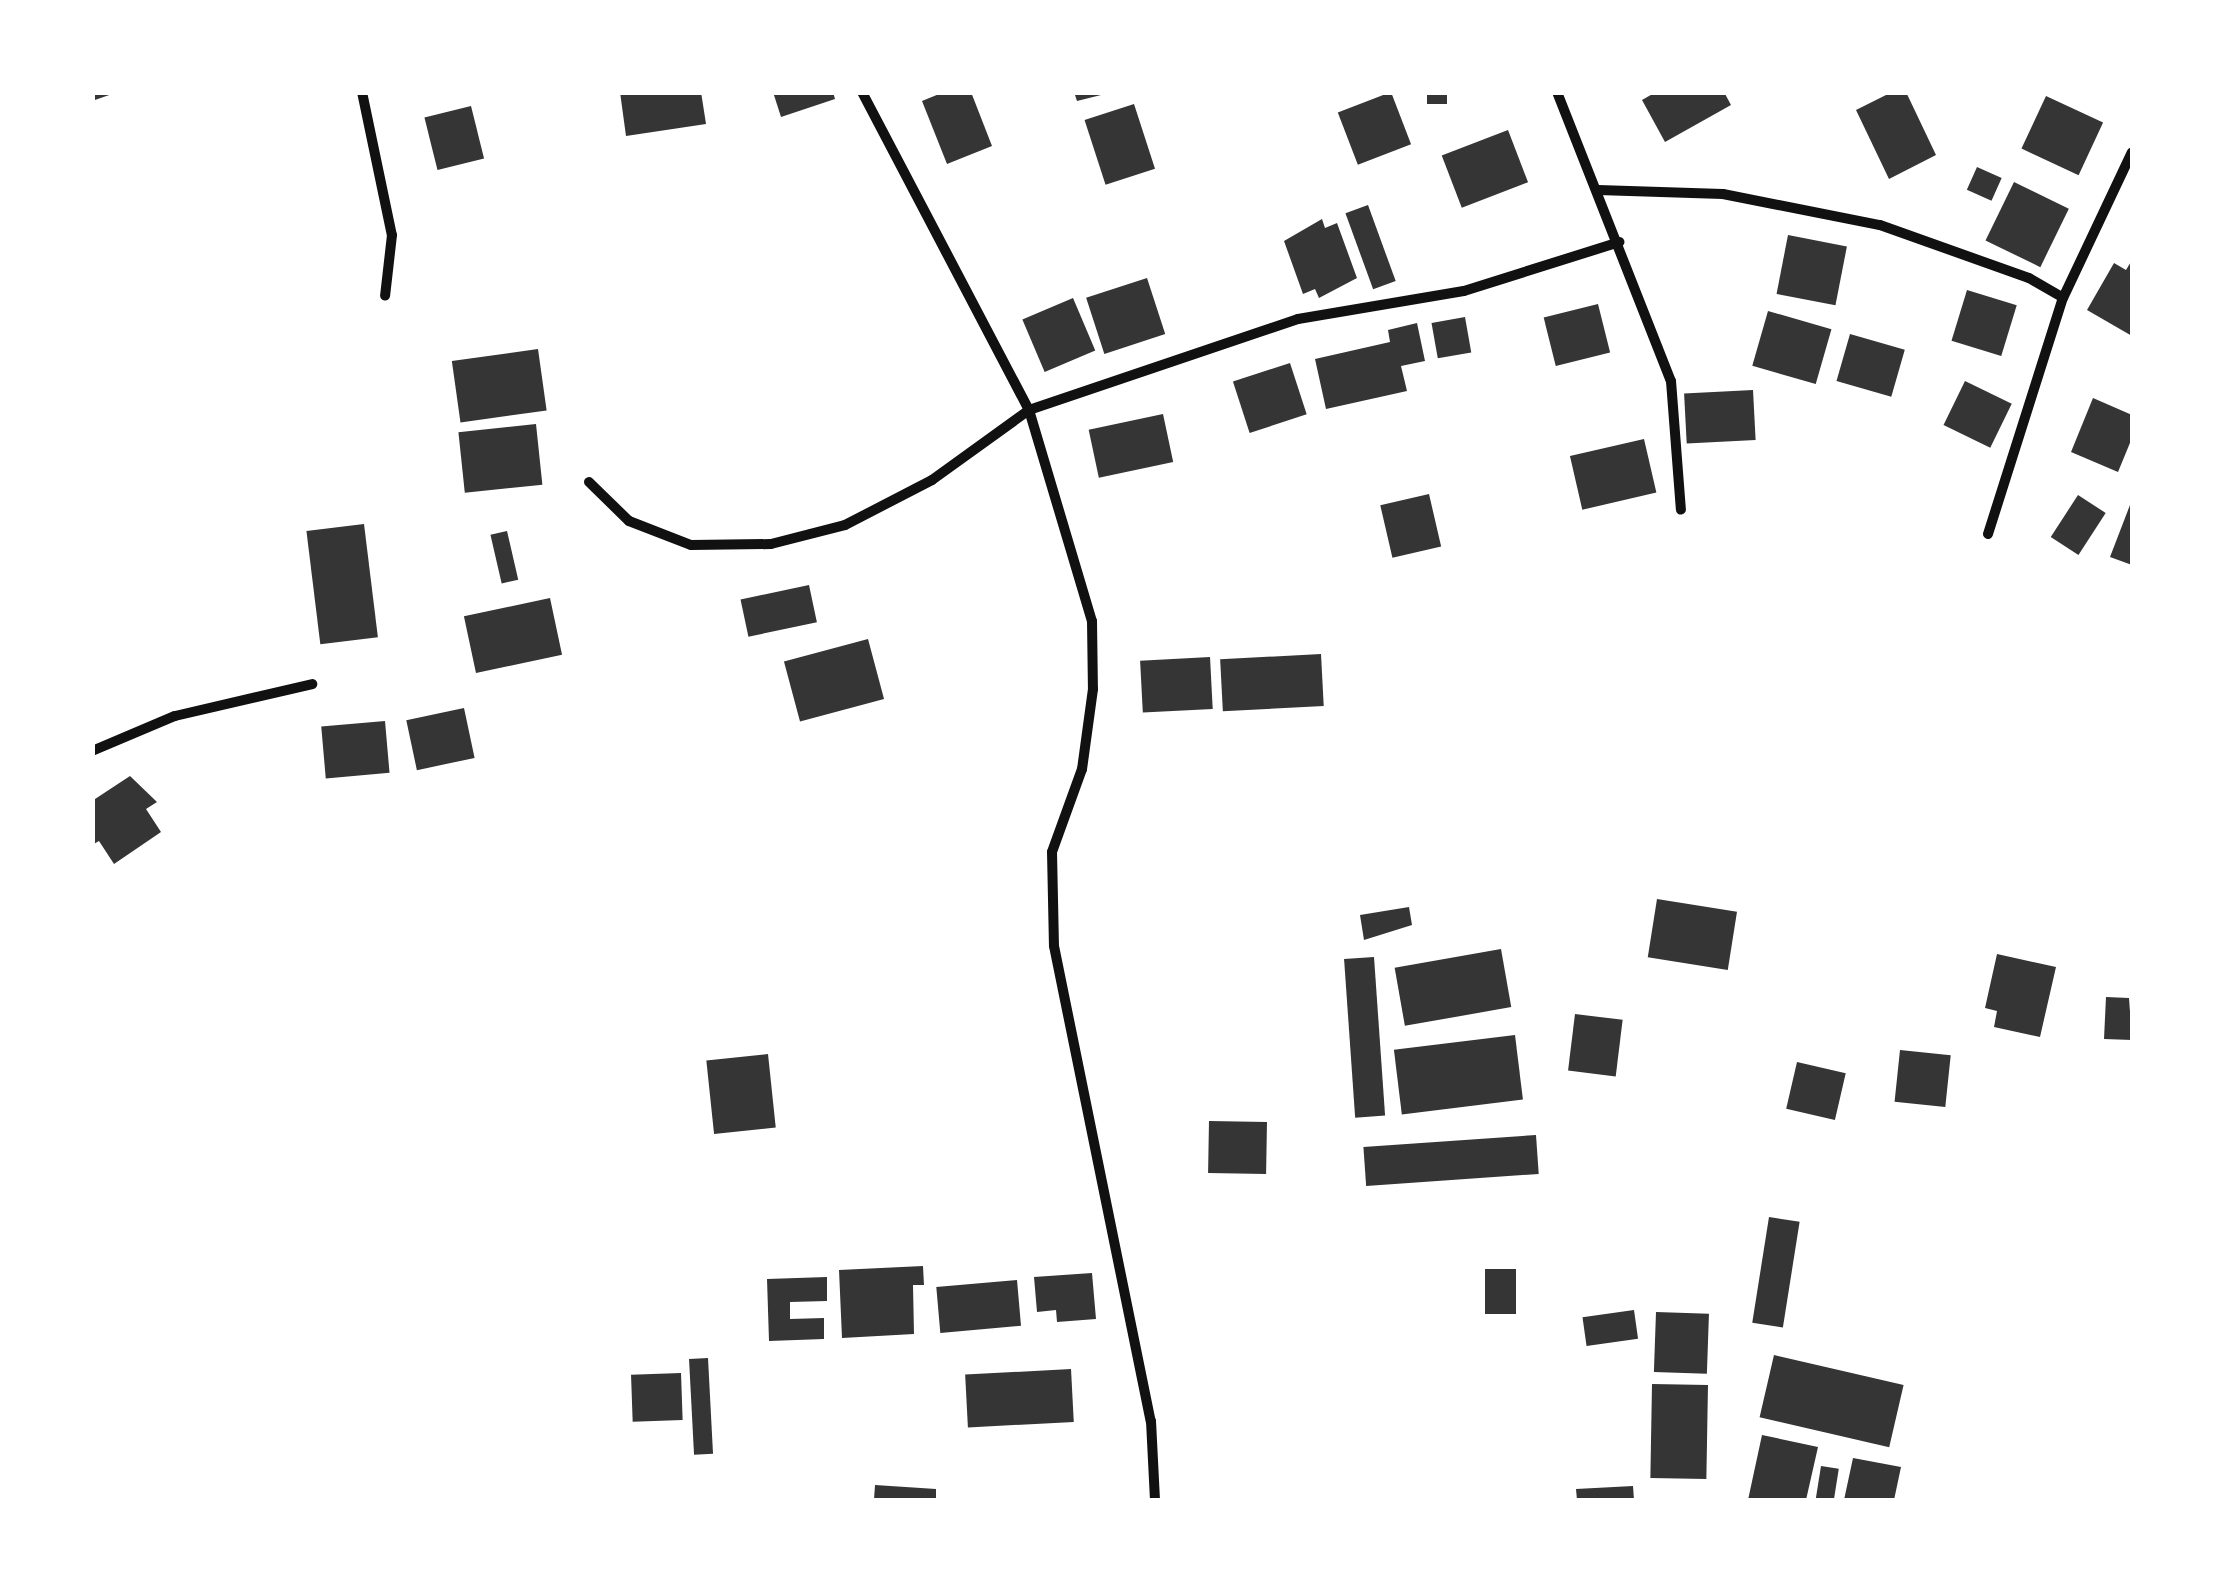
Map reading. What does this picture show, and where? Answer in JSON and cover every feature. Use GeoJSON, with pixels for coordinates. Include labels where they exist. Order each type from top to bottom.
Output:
{"type":"FeatureCollection","features":[{"type":"Feature","properties":{"kind":"street"},"geometry":{"type":"LineString","coordinates":[[362,92],[392,235],[386,296]]}},
{"type":"Feature","properties":{"kind":"street"},"geometry":{"type":"LineString","coordinates":[[862,92],[1029,410],[1092,621],[1093,689],[1082,769],[1052,852],[1054,946],[1148,1403],[1155,1500]]}},
{"type":"Feature","properties":{"kind":"street"},"geometry":{"type":"LineString","coordinates":[[1557,92],[1671,381],[1680,510]]}},
{"type":"Feature","properties":{"kind":"street"},"geometry":{"type":"LineString","coordinates":[[1988,534],[2064,298],[2132,152]]}},
{"type":"Feature","properties":{"kind":"street"},"geometry":{"type":"LineString","coordinates":[[1598,190],[1723,194],[1880,225],[2029,278],[2064,298]]}},
{"type":"Feature","properties":{"kind":"street"},"geometry":{"type":"LineString","coordinates":[[588,482],[629,521],[690,545],[771,544],[845,525],[932,480],[1029,410],[1298,319],[1464,291],[1619,242]]}},
{"type":"Feature","properties":{"kind":"street"},"geometry":{"type":"LineString","coordinates":[[92,751],[175,716],[312,684]]}},
{"type":"Feature","properties":{"kind":"building"},"geometry":{"type":"Polygon","coordinates":[[[92,92],[115,92],[115,93],[92,101],[92,92]]]}},
{"type":"Feature","properties":{"kind":"building"},"geometry":{"type":"Polygon","coordinates":[[[620,92],[701,92],[706,124],[626,136],[620,92]]]}},
{"type":"Feature","properties":{"kind":"building"},"geometry":{"type":"Polygon","coordinates":[[[773,92],[833,92],[835,99],[781,117],[773,92]]]}},
{"type":"Feature","properties":{"kind":"building"},"geometry":{"type":"Polygon","coordinates":[[[944,92],[971,92],[992,146],[947,164],[922,101],[944,92]]]}},
{"type":"Feature","properties":{"kind":"building"},"geometry":{"type":"Polygon","coordinates":[[[1074,92],[1105,92],[1105,94],[1077,101],[1074,92]]]}},
{"type":"Feature","properties":{"kind":"building"},"geometry":{"type":"Polygon","coordinates":[[[1391,92],[1411,144],[1358,165],[1338,112],[1391,92]]]}},
{"type":"Feature","properties":{"kind":"building"},"geometry":{"type":"Polygon","coordinates":[[[1427,92],[1447,92],[1447,104],[1427,104],[1427,92]]]}},
{"type":"Feature","properties":{"kind":"building"},"geometry":{"type":"Polygon","coordinates":[[[1656,92],[1724,92],[1731,105],[1665,142],[1642,100],[1656,92]]]}},
{"type":"Feature","properties":{"kind":"building"},"geometry":{"type":"Polygon","coordinates":[[[1892,92],[1906,92],[1936,155],[1889,179],[1856,110],[1892,92]]]}},
{"type":"Feature","properties":{"kind":"building"},"geometry":{"type":"Polygon","coordinates":[[[2046,96],[2103,123],[2079,175],[2021,149],[2046,96]]]}},
{"type":"Feature","properties":{"kind":"building"},"geometry":{"type":"Polygon","coordinates":[[[1134,104],[1155,169],[1106,185],[1085,120],[1134,104]]]}},
{"type":"Feature","properties":{"kind":"building"},"geometry":{"type":"Polygon","coordinates":[[[471,106],[484,158],[437,170],[424,118],[471,106]]]}},
{"type":"Feature","properties":{"kind":"building"},"geometry":{"type":"Polygon","coordinates":[[[1508,130],[1528,182],[1462,208],[1442,155],[1508,130]]]}},
{"type":"Feature","properties":{"kind":"building"},"geometry":{"type":"Polygon","coordinates":[[[1977,167],[2002,178],[1991,201],[1967,190],[1977,167]]]}},
{"type":"Feature","properties":{"kind":"building"},"geometry":{"type":"Polygon","coordinates":[[[2014,182],[2069,209],[2040,267],[1986,240],[2014,182]]]}},
{"type":"Feature","properties":{"kind":"building"},"geometry":{"type":"Polygon","coordinates":[[[1368,205],[1396,281],[1373,289],[1345,213],[1368,205]]]}},
{"type":"Feature","properties":{"kind":"building"},"geometry":{"type":"Polygon","coordinates":[[[1322,219],[1325,228],[1337,223],[1357,278],[1319,298],[1315,289],[1303,294],[1284,241],[1322,219]]]}},
{"type":"Feature","properties":{"kind":"building"},"geometry":{"type":"Polygon","coordinates":[[[1788,235],[1847,246],[1835,305],[1777,294],[1788,235]]]}},
{"type":"Feature","properties":{"kind":"building"},"geometry":{"type":"Polygon","coordinates":[[[2132,260],[2132,336],[2087,310],[2114,263],[2126,270],[2132,260]]]}},
{"type":"Feature","properties":{"kind":"building"},"geometry":{"type":"Polygon","coordinates":[[[1147,278],[1165,334],[1104,354],[1086,298],[1147,278]]]}},
{"type":"Feature","properties":{"kind":"building"},"geometry":{"type":"Polygon","coordinates":[[[1967,290],[2017,305],[2001,356],[1952,341],[1967,290]]]}},
{"type":"Feature","properties":{"kind":"building"},"geometry":{"type":"Polygon","coordinates":[[[1073,298],[1095,350],[1045,372],[1022,319],[1073,298]]]}},
{"type":"Feature","properties":{"kind":"building"},"geometry":{"type":"Polygon","coordinates":[[[1598,304],[1610,353],[1556,366],[1544,318],[1598,304]]]}},
{"type":"Feature","properties":{"kind":"building"},"geometry":{"type":"Polygon","coordinates":[[[1768,311],[1831,329],[1816,384],[1752,366],[1768,311]]]}},
{"type":"Feature","properties":{"kind":"building"},"geometry":{"type":"Polygon","coordinates":[[[1465,317],[1471,352],[1438,358],[1432,323],[1465,317]]]}},
{"type":"Feature","properties":{"kind":"building"},"geometry":{"type":"Polygon","coordinates":[[[1417,323],[1425,361],[1401,366],[1407,391],[1326,409],[1315,359],[1390,342],[1388,330],[1417,323]]]}},
{"type":"Feature","properties":{"kind":"building"},"geometry":{"type":"Polygon","coordinates":[[[1850,334],[1905,350],[1891,397],[1836,381],[1850,334]]]}},
{"type":"Feature","properties":{"kind":"building"},"geometry":{"type":"Polygon","coordinates":[[[538,349],[547,410],[460,423],[452,361],[538,349]]]}},
{"type":"Feature","properties":{"kind":"building"},"geometry":{"type":"Polygon","coordinates":[[[1290,363],[1307,414],[1250,433],[1233,382],[1290,363]]]}},
{"type":"Feature","properties":{"kind":"building"},"geometry":{"type":"Polygon","coordinates":[[[1965,381],[2012,404],[1990,448],[1944,425],[1965,381]]]}},
{"type":"Feature","properties":{"kind":"building"},"geometry":{"type":"Polygon","coordinates":[[[1753,390],[1756,440],[1687,444],[1684,394],[1753,390]]]}},
{"type":"Feature","properties":{"kind":"building"},"geometry":{"type":"Polygon","coordinates":[[[2093,398],[2132,415],[2132,438],[2118,472],[2071,452],[2093,398]]]}},
{"type":"Feature","properties":{"kind":"building"},"geometry":{"type":"Polygon","coordinates":[[[1163,414],[1173,462],[1099,478],[1089,430],[1163,414]]]}},
{"type":"Feature","properties":{"kind":"building"},"geometry":{"type":"Polygon","coordinates":[[[536,424],[542,485],[465,493],[458,432],[536,424]]]}},
{"type":"Feature","properties":{"kind":"building"},"geometry":{"type":"Polygon","coordinates":[[[1644,439],[1656,493],[1582,510],[1570,456],[1644,439]]]}},
{"type":"Feature","properties":{"kind":"building"},"geometry":{"type":"Polygon","coordinates":[[[1429,494],[1441,547],[1392,558],[1380,505],[1429,494]]]}},
{"type":"Feature","properties":{"kind":"building"},"geometry":{"type":"Polygon","coordinates":[[[2078,495],[2106,513],[2078,555],[2051,537],[2078,495]]]}},
{"type":"Feature","properties":{"kind":"building"},"geometry":{"type":"Polygon","coordinates":[[[2132,506],[2132,565],[2110,557],[2132,506]]]}},
{"type":"Feature","properties":{"kind":"building"},"geometry":{"type":"Polygon","coordinates":[[[364,524],[378,637],[320,644],[306,531],[364,524]]]}},
{"type":"Feature","properties":{"kind":"building"},"geometry":{"type":"Polygon","coordinates":[[[507,531],[518,580],[502,584],[490,535],[507,531]]]}},
{"type":"Feature","properties":{"kind":"building"},"geometry":{"type":"Polygon","coordinates":[[[809,585],[817,622],[748,637],[741,600],[809,585]]]}},
{"type":"Feature","properties":{"kind":"building"},"geometry":{"type":"Polygon","coordinates":[[[550,598],[562,655],[476,673],[464,616],[550,598]]]}},
{"type":"Feature","properties":{"kind":"building"},"geometry":{"type":"Polygon","coordinates":[[[868,639],[884,699],[800,721],[784,662],[868,639]]]}},
{"type":"Feature","properties":{"kind":"building"},"geometry":{"type":"Polygon","coordinates":[[[1321,654],[1324,706],[1223,711],[1220,659],[1321,654]]]}},
{"type":"Feature","properties":{"kind":"building"},"geometry":{"type":"Polygon","coordinates":[[[1210,657],[1213,709],[1143,713],[1140,661],[1210,657]]]}},
{"type":"Feature","properties":{"kind":"building"},"geometry":{"type":"Polygon","coordinates":[[[464,708],[475,758],[417,770],[406,720],[464,708]]]}},
{"type":"Feature","properties":{"kind":"building"},"geometry":{"type":"Polygon","coordinates":[[[385,721],[390,773],[326,778],[321,727],[385,721]]]}},
{"type":"Feature","properties":{"kind":"building"},"geometry":{"type":"Polygon","coordinates":[[[130,776],[157,802],[146,809],[161,832],[114,864],[99,841],[92,845],[92,801],[130,776]]]}},
{"type":"Feature","properties":{"kind":"building"},"geometry":{"type":"Polygon","coordinates":[[[1657,899],[1737,912],[1728,970],[1648,957],[1657,899]]]}},
{"type":"Feature","properties":{"kind":"building"},"geometry":{"type":"Polygon","coordinates":[[[1409,907],[1412,925],[1364,940],[1360,915],[1409,907]]]}},
{"type":"Feature","properties":{"kind":"building"},"geometry":{"type":"Polygon","coordinates":[[[1501,949],[1511,1007],[1405,1026],[1395,968],[1501,949]]]}},
{"type":"Feature","properties":{"kind":"building"},"geometry":{"type":"Polygon","coordinates":[[[1997,954],[2056,967],[2040,1037],[1994,1027],[1997,1011],[1985,1008],[1997,954]]]}},
{"type":"Feature","properties":{"kind":"building"},"geometry":{"type":"Polygon","coordinates":[[[1374,957],[1385,1116],[1355,1118],[1344,959],[1374,957]]]}},
{"type":"Feature","properties":{"kind":"building"},"geometry":{"type":"Polygon","coordinates":[[[2106,997],[2129,998],[2132,1040],[2104,1039],[2106,997]]]}},
{"type":"Feature","properties":{"kind":"building"},"geometry":{"type":"Polygon","coordinates":[[[1575,1014],[1623,1020],[1616,1076],[1568,1071],[1575,1014]]]}},
{"type":"Feature","properties":{"kind":"building"},"geometry":{"type":"Polygon","coordinates":[[[1515,1035],[1523,1100],[1402,1114],[1394,1050],[1515,1035]]]}},
{"type":"Feature","properties":{"kind":"building"},"geometry":{"type":"Polygon","coordinates":[[[1900,1050],[1951,1055],[1945,1107],[1895,1102],[1900,1050]]]}},
{"type":"Feature","properties":{"kind":"building"},"geometry":{"type":"Polygon","coordinates":[[[768,1054],[776,1128],[714,1134],[706,1060],[768,1054]]]}},
{"type":"Feature","properties":{"kind":"building"},"geometry":{"type":"Polygon","coordinates":[[[1797,1062],[1846,1073],[1835,1120],[1786,1109],[1797,1062]]]}},
{"type":"Feature","properties":{"kind":"building"},"geometry":{"type":"Polygon","coordinates":[[[1209,1121],[1267,1122],[1266,1174],[1208,1173],[1209,1121]]]}},
{"type":"Feature","properties":{"kind":"building"},"geometry":{"type":"Polygon","coordinates":[[[1536,1135],[1539,1174],[1366,1186],[1363,1147],[1536,1135]]]}},
{"type":"Feature","properties":{"kind":"building"},"geometry":{"type":"Polygon","coordinates":[[[1769,1217],[1800,1222],[1783,1328],[1752,1323],[1769,1217]]]}},
{"type":"Feature","properties":{"kind":"building"},"geometry":{"type":"Polygon","coordinates":[[[923,1266],[924,1285],[913,1285],[914,1334],[842,1338],[839,1270],[923,1266]]]}},
{"type":"Feature","properties":{"kind":"building"},"geometry":{"type":"Polygon","coordinates":[[[1485,1269],[1516,1269],[1516,1314],[1485,1314],[1485,1269]]]}},
{"type":"Feature","properties":{"kind":"building"},"geometry":{"type":"Polygon","coordinates":[[[1092,1273],[1096,1319],[1057,1322],[1056,1310],[1037,1312],[1034,1277],[1092,1273]]]}},
{"type":"Feature","properties":{"kind":"building"},"geometry":{"type":"Polygon","coordinates":[[[827,1277],[827,1301],[790,1302],[790,1319],[824,1318],[824,1339],[769,1341],[767,1279],[827,1277]]]}},
{"type":"Feature","properties":{"kind":"building"},"geometry":{"type":"Polygon","coordinates":[[[1017,1280],[1021,1326],[940,1333],[936,1287],[1017,1280]]]}},
{"type":"Feature","properties":{"kind":"building"},"geometry":{"type":"Polygon","coordinates":[[[1634,1310],[1638,1339],[1587,1346],[1583,1317],[1634,1310]]]}},
{"type":"Feature","properties":{"kind":"building"},"geometry":{"type":"Polygon","coordinates":[[[1656,1312],[1709,1314],[1707,1374],[1654,1372],[1656,1312]]]}},
{"type":"Feature","properties":{"kind":"building"},"geometry":{"type":"Polygon","coordinates":[[[1774,1355],[1904,1385],[1889,1447],[1760,1417],[1774,1355]]]}},
{"type":"Feature","properties":{"kind":"building"},"geometry":{"type":"Polygon","coordinates":[[[708,1358],[713,1454],[694,1455],[689,1359],[708,1358]]]}},
{"type":"Feature","properties":{"kind":"building"},"geometry":{"type":"Polygon","coordinates":[[[1071,1369],[1074,1422],[968,1427],[965,1375],[1071,1369]]]}},
{"type":"Feature","properties":{"kind":"building"},"geometry":{"type":"Polygon","coordinates":[[[681,1373],[683,1420],[633,1422],[631,1375],[681,1373]]]}},
{"type":"Feature","properties":{"kind":"building"},"geometry":{"type":"Polygon","coordinates":[[[1652,1384],[1708,1385],[1706,1479],[1650,1478],[1652,1384]]]}},
{"type":"Feature","properties":{"kind":"building"},"geometry":{"type":"Polygon","coordinates":[[[1762,1435],[1818,1447],[1806,1500],[1748,1500],[1762,1435]]]}},
{"type":"Feature","properties":{"kind":"building"},"geometry":{"type":"Polygon","coordinates":[[[1853,1458],[1901,1467],[1894,1500],[1844,1500],[1853,1458]]]}},
{"type":"Feature","properties":{"kind":"building"},"geometry":{"type":"Polygon","coordinates":[[[1821,1466],[1839,1469],[1834,1500],[1816,1500],[1821,1466]]]}},
{"type":"Feature","properties":{"kind":"building"},"geometry":{"type":"Polygon","coordinates":[[[875,1485],[936,1489],[936,1500],[874,1500],[875,1485]]]}},
{"type":"Feature","properties":{"kind":"building"},"geometry":{"type":"Polygon","coordinates":[[[1633,1486],[1634,1500],[1577,1500],[1576,1489],[1633,1486]]]}}]}
